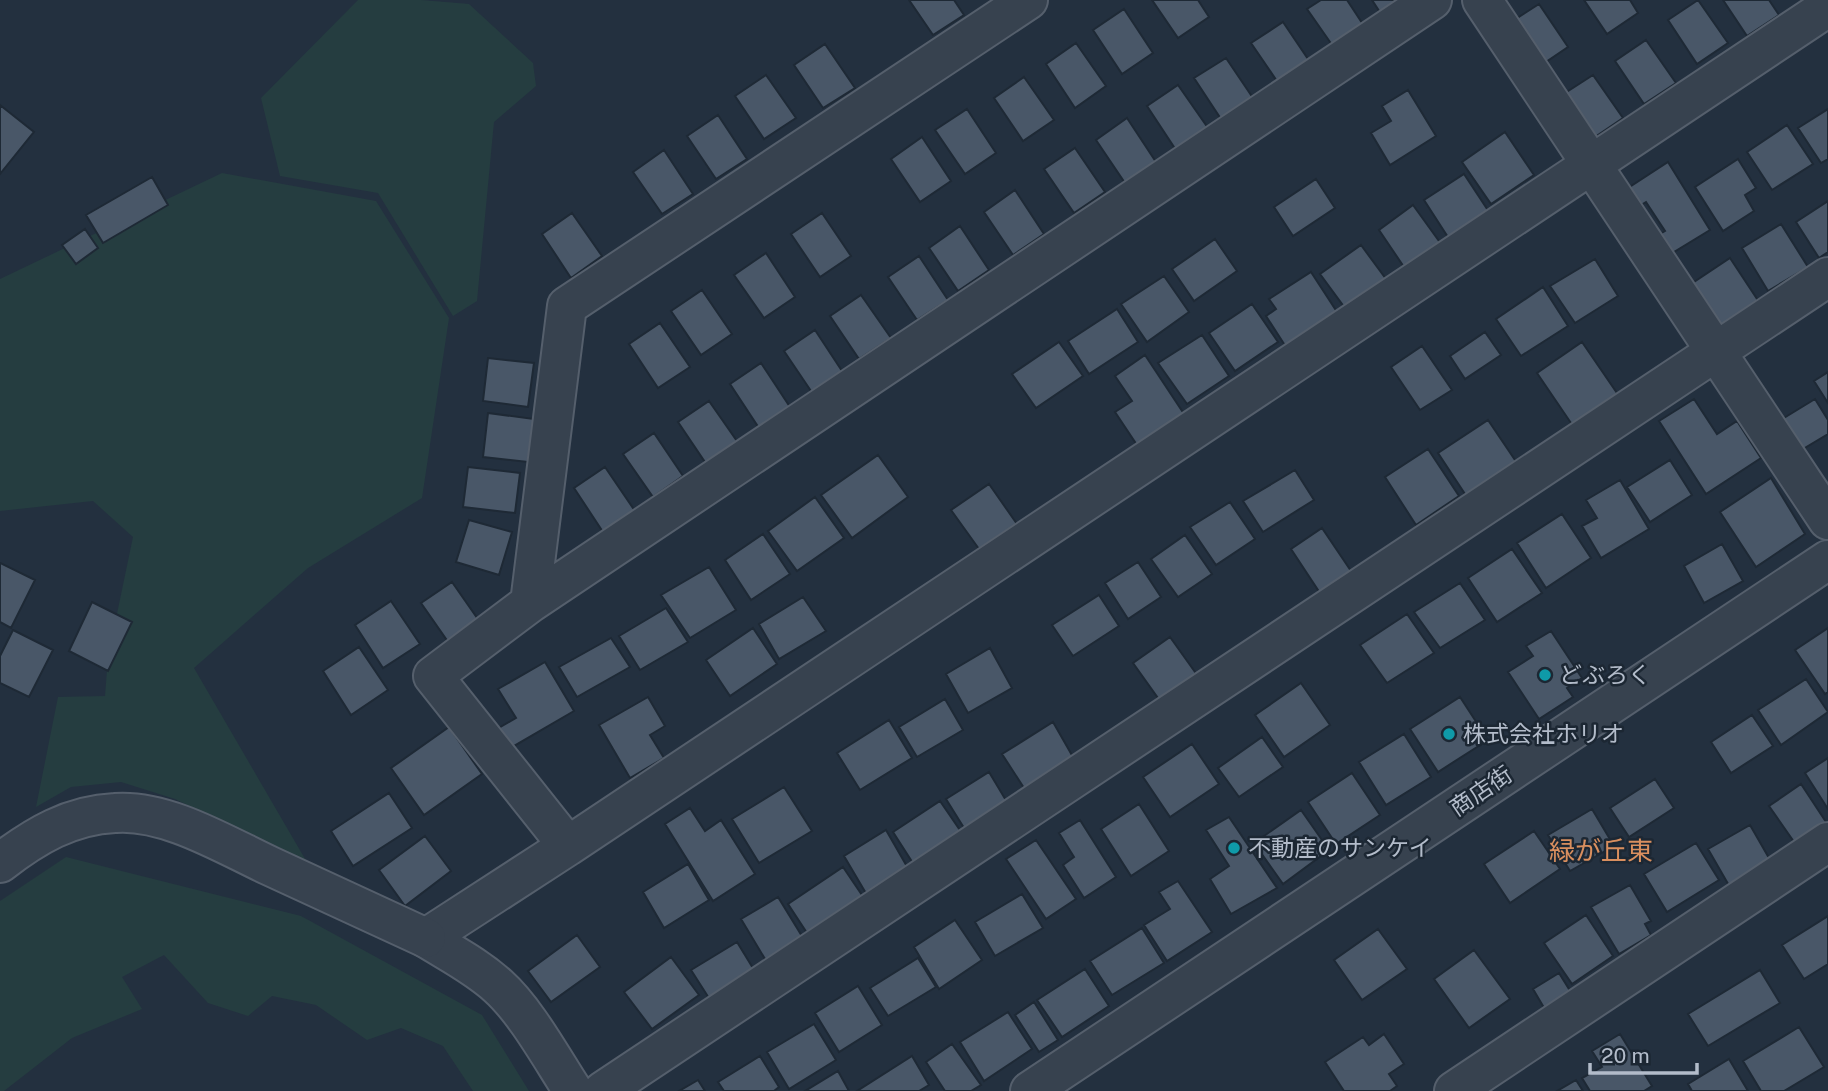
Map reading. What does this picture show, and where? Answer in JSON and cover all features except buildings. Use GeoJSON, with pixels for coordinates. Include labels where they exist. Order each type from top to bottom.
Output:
{"type":"FeatureCollection","features":[{"type":"Feature","properties":{"kind":"street"},"geometry":{"type":"LineString","coordinates":[[530,603],[567,306],[1028,0]]}},
{"type":"Feature","properties":{"kind":"street"},"geometry":{"type":"LineString","coordinates":[[568,846],[433,676],[530,603],[1432,0]]}},
{"type":"Feature","properties":{"kind":"street"},"geometry":{"type":"LineString","coordinates":[[1482,0],[1828,520]]}},
{"type":"Feature","properties":{"kind":"street"},"geometry":{"type":"LineString","coordinates":[[426,938],[1828,7]]}},
{"type":"Feature","properties":{"kind":"street"},"geometry":{"type":"LineString","coordinates":[[603,1091],[1828,276]]}},
{"type":"Feature","properties":{"kind":"street","name":"商店街"},"geometry":{"type":"LineString","coordinates":[[1030,1091],[1828,560]]}},
{"type":"Feature","properties":{"kind":"street"},"geometry":{"type":"LineString","coordinates":[[0,863],[38,835],[62,823],[89,816],[118,812],[144,814],[169,821],[426,938],[474,967],[499,987],[518,1008],[573,1091]]}},
{"type":"Feature","properties":{"kind":"street"},"geometry":{"type":"LineString","coordinates":[[1454,1091],[1828,842]]}},
{"type":"Feature","properties":{"kind":"green space"},"geometry":{"type":"Polygon","coordinates":[[[358,0],[421,0],[469,4],[533,63],[536,86],[494,122],[477,301],[453,316],[378,193],[280,176],[261,98],[358,0]]]}},
{"type":"Feature","properties":{"kind":"green space"},"geometry":{"type":"Polygon","coordinates":[[[222,173],[376,201],[449,318],[422,498],[308,568],[194,668],[308,864],[175,799],[121,782],[71,787],[36,807],[58,697],[105,696],[108,657],[133,537],[93,501],[0,511],[0,279],[222,173]]]}},
{"type":"Feature","properties":{"kind":"green space"},"geometry":{"type":"Polygon","coordinates":[[[66,857],[301,916],[482,1015],[529,1091],[473,1091],[443,1046],[401,1028],[367,1040],[316,1005],[272,996],[248,1016],[208,1003],[164,955],[122,977],[142,1009],[72,1038],[4,1091],[0,1091],[0,901],[66,857]]]}},
{"type":"Feature","properties":{"kind":"place","name":"どぶろく"},"geometry":{"type":"Point","coordinates":[1545,675]}},
{"type":"Feature","properties":{"kind":"place","name":"株式会社ホリオ"},"geometry":{"type":"Point","coordinates":[1449,734]}},
{"type":"Feature","properties":{"kind":"place","name":"不動産のサンケイ"},"geometry":{"type":"Point","coordinates":[1234,848]}},
{"type":"Feature","properties":{"kind":"district","name":"緑が丘東"},"geometry":{"type":"Point","coordinates":[1601,851]}}]}
